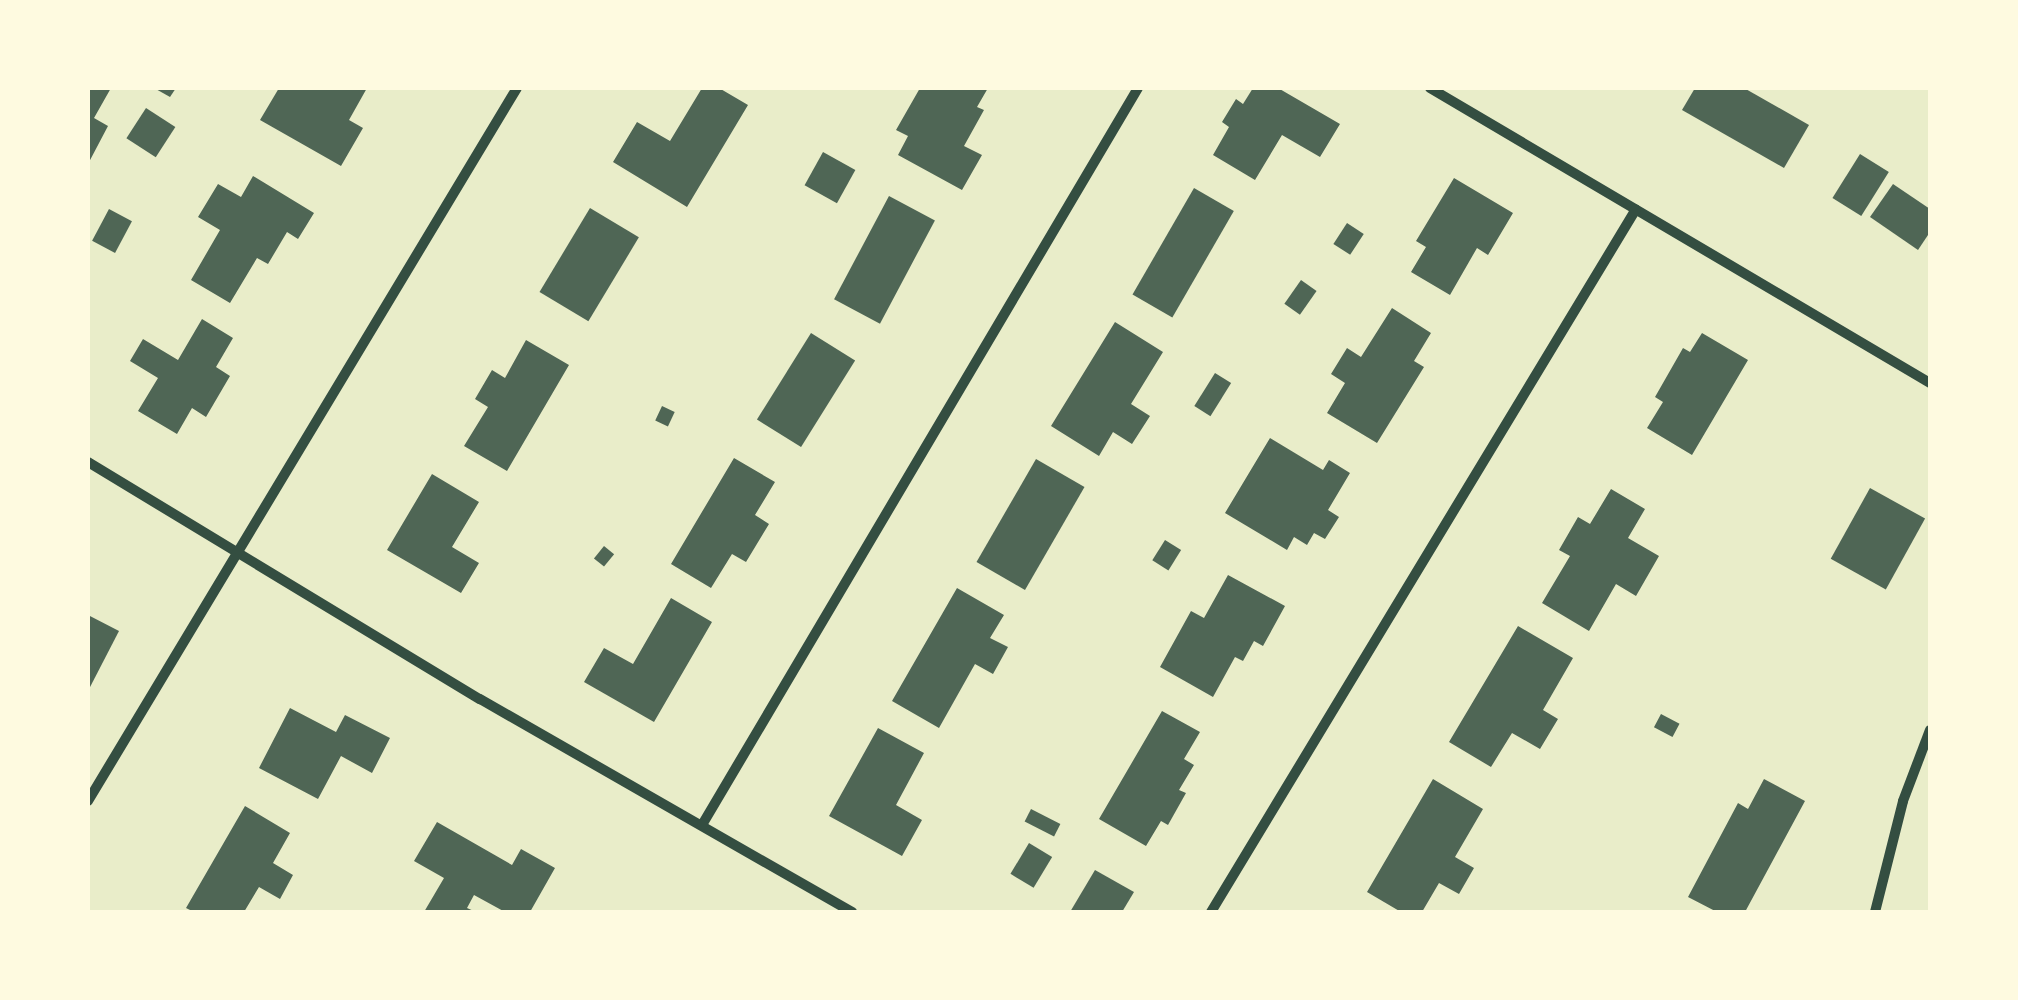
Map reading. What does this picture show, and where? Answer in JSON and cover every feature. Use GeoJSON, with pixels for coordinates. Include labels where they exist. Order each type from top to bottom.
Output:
{"type":"FeatureCollection","features":[{"type":"Feature","properties":{"kind":"street"},"geometry":{"type":"LineString","coordinates":[[88,800],[517,88]]}},
{"type":"Feature","properties":{"kind":"street"},"geometry":{"type":"LineString","coordinates":[[702,825],[1138,88]]}},
{"type":"Feature","properties":{"kind":"street"},"geometry":{"type":"LineString","coordinates":[[1430,88],[1930,383]]}},
{"type":"Feature","properties":{"kind":"street"},"geometry":{"type":"LineString","coordinates":[[1210,912],[1636,209]]}},
{"type":"Feature","properties":{"kind":"street"},"geometry":{"type":"LineString","coordinates":[[88,462],[480,700],[852,912]]}},
{"type":"Feature","properties":{"kind":"street"},"geometry":{"type":"LineString","coordinates":[[1874,912],[1903,801],[1930,730]]}},
{"type":"Feature","properties":{"kind":"building"},"geometry":{"type":"Polygon","coordinates":[[[88,88],[111,88],[94,118],[108,126],[88,164],[88,88]]]}},
{"type":"Feature","properties":{"kind":"building"},"geometry":{"type":"Polygon","coordinates":[[[154,88],[176,88],[170,97],[154,88]]]}},
{"type":"Feature","properties":{"kind":"building"},"geometry":{"type":"Polygon","coordinates":[[[279,88],[367,88],[349,120],[363,128],[341,166],[260,120],[279,88]]]}},
{"type":"Feature","properties":{"kind":"building"},"geometry":{"type":"Polygon","coordinates":[[[702,88],[719,88],[748,105],[687,207],[613,162],[637,122],[670,141],[702,88]]]}},
{"type":"Feature","properties":{"kind":"building"},"geometry":{"type":"Polygon","coordinates":[[[920,88],[988,88],[977,107],[984,110],[964,146],[982,155],[962,190],[898,155],[908,136],[896,130],[920,88]]]}},
{"type":"Feature","properties":{"kind":"building"},"geometry":{"type":"Polygon","coordinates":[[[1253,88],[1278,88],[1340,124],[1320,157],[1282,135],[1255,180],[1213,155],[1229,127],[1222,122],[1236,99],[1243,104],[1253,88]]]}},
{"type":"Feature","properties":{"kind":"building"},"geometry":{"type":"Polygon","coordinates":[[[1695,88],[1744,88],[1809,125],[1784,168],[1682,110],[1695,88]]]}},
{"type":"Feature","properties":{"kind":"building"},"geometry":{"type":"Polygon","coordinates":[[[146,108],[175,127],[156,157],[126,138],[146,108]]]}},
{"type":"Feature","properties":{"kind":"building"},"geometry":{"type":"Polygon","coordinates":[[[823,152],[855,170],[837,203],[805,185],[823,152]]]}},
{"type":"Feature","properties":{"kind":"building"},"geometry":{"type":"Polygon","coordinates":[[[1860,154],[1889,172],[1861,216],[1832,198],[1860,154]]]}},
{"type":"Feature","properties":{"kind":"building"},"geometry":{"type":"Polygon","coordinates":[[[253,176],[314,213],[298,239],[287,232],[268,264],[257,258],[230,303],[191,280],[220,230],[198,217],[218,184],[241,197],[253,176]]]}},
{"type":"Feature","properties":{"kind":"building"},"geometry":{"type":"Polygon","coordinates":[[[1454,178],[1513,213],[1488,255],[1477,248],[1450,295],[1411,272],[1426,247],[1416,241],[1454,178]]]}},
{"type":"Feature","properties":{"kind":"building"},"geometry":{"type":"Polygon","coordinates":[[[1893,184],[1930,209],[1930,232],[1918,250],[1870,217],[1893,184]]]}},
{"type":"Feature","properties":{"kind":"building"},"geometry":{"type":"Polygon","coordinates":[[[1194,188],[1234,211],[1172,318],[1132,295],[1194,188]]]}},
{"type":"Feature","properties":{"kind":"building"},"geometry":{"type":"Polygon","coordinates":[[[889,196],[935,220],[880,324],[834,299],[889,196]]]}},
{"type":"Feature","properties":{"kind":"building"},"geometry":{"type":"Polygon","coordinates":[[[590,208],[639,237],[588,321],[540,292],[590,208]]]}},
{"type":"Feature","properties":{"kind":"building"},"geometry":{"type":"Polygon","coordinates":[[[109,209],[132,221],[115,253],[92,241],[109,209]]]}},
{"type":"Feature","properties":{"kind":"building"},"geometry":{"type":"Polygon","coordinates":[[[1347,223],[1364,234],[1350,255],[1333,244],[1347,223]]]}},
{"type":"Feature","properties":{"kind":"building"},"geometry":{"type":"Polygon","coordinates":[[[1301,280],[1317,291],[1300,315],[1284,304],[1301,280]]]}},
{"type":"Feature","properties":{"kind":"building"},"geometry":{"type":"Polygon","coordinates":[[[1392,308],[1431,333],[1414,361],[1424,367],[1377,443],[1327,413],[1345,383],[1331,374],[1347,348],[1361,357],[1392,308]]]}},
{"type":"Feature","properties":{"kind":"building"},"geometry":{"type":"Polygon","coordinates":[[[202,319],[233,338],[216,367],[230,376],[206,417],[192,408],[177,434],[138,411],[158,378],[130,361],[143,339],[178,360],[202,319]]]}},
{"type":"Feature","properties":{"kind":"building"},"geometry":{"type":"Polygon","coordinates":[[[1115,322],[1163,352],[1131,404],[1150,416],[1132,444],[1113,432],[1099,456],[1051,426],[1115,322]]]}},
{"type":"Feature","properties":{"kind":"building"},"geometry":{"type":"Polygon","coordinates":[[[811,333],[855,361],[801,447],[757,420],[811,333]]]}},
{"type":"Feature","properties":{"kind":"building"},"geometry":{"type":"Polygon","coordinates":[[[1702,333],[1748,360],[1692,455],[1647,428],[1663,402],[1655,397],[1683,348],[1690,352],[1702,333]]]}},
{"type":"Feature","properties":{"kind":"building"},"geometry":{"type":"Polygon","coordinates":[[[526,340],[569,365],[507,471],[464,446],[488,407],[475,399],[492,370],[505,378],[526,340]]]}},
{"type":"Feature","properties":{"kind":"building"},"geometry":{"type":"Polygon","coordinates":[[[1215,373],[1231,383],[1210,416],[1194,406],[1215,373]]]}},
{"type":"Feature","properties":{"kind":"building"},"geometry":{"type":"Polygon","coordinates":[[[662,406],[675,412],[668,426],[655,421],[662,406]]]}},
{"type":"Feature","properties":{"kind":"building"},"geometry":{"type":"Polygon","coordinates":[[[1270,438],[1323,470],[1329,460],[1350,473],[1328,510],[1339,517],[1325,539],[1314,533],[1307,545],[1294,537],[1287,550],[1225,513],[1270,438]]]}},
{"type":"Feature","properties":{"kind":"building"},"geometry":{"type":"Polygon","coordinates":[[[734,458],[775,482],[755,515],[769,524],[746,562],[732,554],[711,588],[671,564],[734,458]]]}},
{"type":"Feature","properties":{"kind":"building"},"geometry":{"type":"Polygon","coordinates":[[[1036,459],[1084,487],[1025,590],[977,562],[1036,459]]]}},
{"type":"Feature","properties":{"kind":"building"},"geometry":{"type":"Polygon","coordinates":[[[432,474],[479,502],[452,547],[479,563],[461,593],[387,550],[432,474]]]}},
{"type":"Feature","properties":{"kind":"building"},"geometry":{"type":"Polygon","coordinates":[[[1870,488],[1925,519],[1886,589],[1831,559],[1870,488]]]}},
{"type":"Feature","properties":{"kind":"building"},"geometry":{"type":"Polygon","coordinates":[[[1611,489],[1645,509],[1628,538],[1659,556],[1636,596],[1616,584],[1589,631],[1542,603],[1570,556],[1559,550],[1578,517],[1590,524],[1611,489]]]}},
{"type":"Feature","properties":{"kind":"building"},"geometry":{"type":"Polygon","coordinates":[[[1165,540],[1181,550],[1168,570],[1152,560],[1165,540]]]}},
{"type":"Feature","properties":{"kind":"building"},"geometry":{"type":"Polygon","coordinates":[[[604,546],[614,554],[604,567],[594,558],[604,546]]]}},
{"type":"Feature","properties":{"kind":"building"},"geometry":{"type":"Polygon","coordinates":[[[1228,575],[1285,606],[1263,646],[1254,641],[1243,661],[1235,657],[1213,697],[1160,667],[1191,611],[1204,618],[1228,575]]]}},
{"type":"Feature","properties":{"kind":"building"},"geometry":{"type":"Polygon","coordinates":[[[957,588],[1004,615],[990,638],[1008,647],[993,674],[975,664],[939,728],[892,701],[957,588]]]}},
{"type":"Feature","properties":{"kind":"building"},"geometry":{"type":"Polygon","coordinates":[[[671,598],[712,622],[654,722],[584,682],[604,648],[633,664],[671,598]]]}},
{"type":"Feature","properties":{"kind":"building"},"geometry":{"type":"Polygon","coordinates":[[[88,615],[119,631],[88,691],[88,615]]]}},
{"type":"Feature","properties":{"kind":"building"},"geometry":{"type":"Polygon","coordinates":[[[1518,626],[1573,658],[1543,710],[1558,719],[1540,749],[1512,733],[1491,767],[1449,742],[1518,626]]]}},
{"type":"Feature","properties":{"kind":"building"},"geometry":{"type":"Polygon","coordinates":[[[290,708],[336,732],[345,715],[390,738],[372,773],[341,756],[318,799],[259,768],[290,708]]]}},
{"type":"Feature","properties":{"kind":"building"},"geometry":{"type":"Polygon","coordinates":[[[1162,711],[1200,732],[1184,759],[1194,765],[1179,790],[1186,793],[1168,825],[1161,821],[1146,846],[1099,819],[1162,711]]]}},
{"type":"Feature","properties":{"kind":"building"},"geometry":{"type":"Polygon","coordinates":[[[1661,714],[1680,724],[1672,737],[1654,727],[1661,714]]]}},
{"type":"Feature","properties":{"kind":"building"},"geometry":{"type":"Polygon","coordinates":[[[878,728],[924,753],[896,805],[922,820],[902,856],[829,816],[878,728]]]}},
{"type":"Feature","properties":{"kind":"building"},"geometry":{"type":"Polygon","coordinates":[[[1433,779],[1483,809],[1455,857],[1474,868],[1459,894],[1439,883],[1422,912],[1401,912],[1367,892],[1433,779]]]}},
{"type":"Feature","properties":{"kind":"building"},"geometry":{"type":"Polygon","coordinates":[[[1764,779],[1805,801],[1745,912],[1717,912],[1688,897],[1738,803],[1748,809],[1764,779]]]}},
{"type":"Feature","properties":{"kind":"building"},"geometry":{"type":"Polygon","coordinates":[[[245,806],[290,833],[273,863],[293,875],[280,899],[259,887],[244,912],[194,912],[186,908],[245,806]]]}},
{"type":"Feature","properties":{"kind":"building"},"geometry":{"type":"Polygon","coordinates":[[[1031,809],[1060,824],[1054,836],[1025,821],[1031,809]]]}},
{"type":"Feature","properties":{"kind":"building"},"geometry":{"type":"Polygon","coordinates":[[[437,822],[512,865],[521,849],[555,868],[530,912],[505,912],[474,895],[467,908],[476,912],[424,912],[444,878],[414,861],[437,822]]]}},
{"type":"Feature","properties":{"kind":"building"},"geometry":{"type":"Polygon","coordinates":[[[1029,843],[1052,857],[1034,888],[1010,874],[1029,843]]]}},
{"type":"Feature","properties":{"kind":"building"},"geometry":{"type":"Polygon","coordinates":[[[1095,870],[1134,892],[1122,912],[1070,912],[1095,870]]]}}]}
